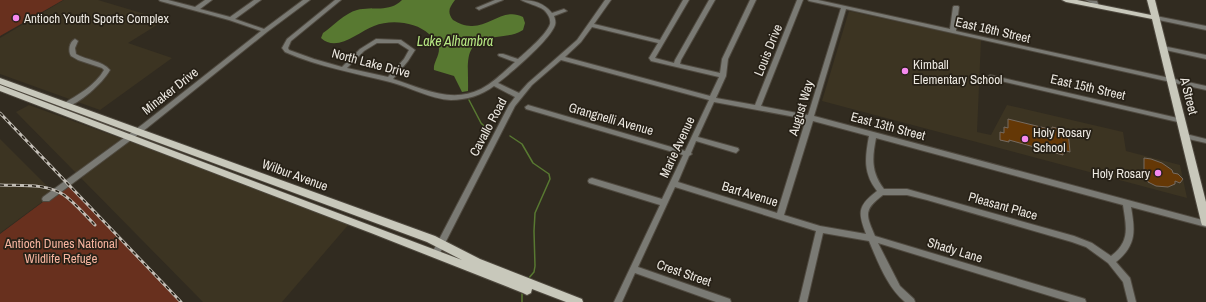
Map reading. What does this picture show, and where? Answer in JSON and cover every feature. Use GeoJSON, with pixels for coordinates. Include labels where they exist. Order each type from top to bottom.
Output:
{"type":"FeatureCollection","features":[{"type":"Feature","properties":{"kind":"main road"},"geometry":{"type":"LineString","coordinates":[[1066,0],[1156,18]]}},
{"type":"Feature","properties":{"kind":"main road","name":"A Street"},"geometry":{"type":"LineString","coordinates":[[1152,0],[1206,223]]}},
{"type":"Feature","properties":{"kind":"main road","name":"Wilbur Avenue"},"geometry":{"type":"LineString","coordinates":[[1,84],[61,108],[129,138],[243,181],[476,262],[578,302]]}},
{"type":"Feature","properties":{"kind":"main road","name":"Wilbur Avenue"},"geometry":{"type":"LineString","coordinates":[[61,108],[138,132],[272,181],[438,249],[462,265],[560,302]]}},
{"type":"Feature","properties":{"kind":"main road"},"geometry":{"type":"LineString","coordinates":[[243,181],[253,178],[262,181],[272,181]]}},
{"type":"Feature","properties":{"kind":"street"},"geometry":{"type":"LineString","coordinates":[[162,0],[231,19],[265,31]]}},
{"type":"Feature","properties":{"kind":"street"},"geometry":{"type":"LineString","coordinates":[[196,9],[209,0]]}},
{"type":"Feature","properties":{"kind":"street"},"geometry":{"type":"LineString","coordinates":[[231,19],[258,0]]}},
{"type":"Feature","properties":{"kind":"street","name":"Minaker Drive"},"geometry":{"type":"LineString","coordinates":[[46,199],[138,132],[265,31],[308,0]]}},
{"type":"Feature","properties":{"kind":"street","name":"North Lake Drive"},"geometry":{"type":"LineString","coordinates":[[338,0],[290,40],[285,48],[293,54],[442,96],[452,97],[477,93],[493,83]]}},
{"type":"Feature","properties":{"kind":"street"},"geometry":{"type":"LineString","coordinates":[[479,8],[500,0]]}},
{"type":"Feature","properties":{"kind":"street"},"geometry":{"type":"LineString","coordinates":[[519,96],[493,83],[549,33],[553,24],[551,15],[545,8],[524,0]]}},
{"type":"Feature","properties":{"kind":"street","name":"Cavallo Road"},"geometry":{"type":"LineString","coordinates":[[438,249],[512,105],[530,84],[562,58],[579,41],[608,0]]}},
{"type":"Feature","properties":{"kind":"street"},"geometry":{"type":"LineString","coordinates":[[686,0],[652,58],[653,60],[723,76]]}},
{"type":"Feature","properties":{"kind":"street"},"geometry":{"type":"LineString","coordinates":[[677,66],[678,60],[712,0]]}},
{"type":"Feature","properties":{"kind":"street","name":"Marie Avenue"},"geometry":{"type":"LineString","coordinates":[[618,302],[688,154],[723,76],[726,59],[754,0]]}},
{"type":"Feature","properties":{"kind":"street","name":"Louis Drive"},"geometry":{"type":"LineString","coordinates":[[757,108],[800,0]]}},
{"type":"Feature","properties":{"kind":"street","name":"East 16th Street"},"geometry":{"type":"LineString","coordinates":[[812,0],[1206,88]]}},
{"type":"Feature","properties":{"kind":"street"},"geometry":{"type":"LineString","coordinates":[[1088,0],[1094,2],[1096,6]]}},
{"type":"Feature","properties":{"kind":"street","name":"August Way"},"geometry":{"type":"LineString","coordinates":[[780,216],[844,7]]}},
{"type":"Feature","properties":{"kind":"street"},"geometry":{"type":"LineString","coordinates":[[953,32],[956,7]]}},
{"type":"Feature","properties":{"kind":"street"},"geometry":{"type":"LineString","coordinates":[[551,15],[564,11]]}},
{"type":"Feature","properties":{"kind":"street"},"geometry":{"type":"LineString","coordinates":[[1156,18],[1206,28]]}},
{"type":"Feature","properties":{"kind":"street"},"geometry":{"type":"LineString","coordinates":[[591,25],[661,42]]}},
{"type":"Feature","properties":{"kind":"street"},"geometry":{"type":"LineString","coordinates":[[61,108],[96,84],[104,77],[106,70],[104,67],[80,59],[73,55],[72,48],[75,41]]}},
{"type":"Feature","properties":{"kind":"street"},"geometry":{"type":"LineString","coordinates":[[343,69],[362,50],[376,41],[399,41],[412,50],[406,60],[389,80]]}},
{"type":"Feature","properties":{"kind":"street"},"geometry":{"type":"LineString","coordinates":[[1163,48],[1206,57]]}},
{"type":"Feature","properties":{"kind":"street"},"geometry":{"type":"LineString","coordinates":[[501,55],[518,62]]}},
{"type":"Feature","properties":{"kind":"street","name":"East 13th Street"},"geometry":{"type":"LineString","coordinates":[[562,58],[712,99],[811,118],[1206,223]]}},
{"type":"Feature","properties":{"kind":"street","name":"East 15th Street"},"geometry":{"type":"LineString","coordinates":[[990,77],[1182,121]]}},
{"type":"Feature","properties":{"kind":"street","name":"Grangnelli Avenue"},"geometry":{"type":"LineString","coordinates":[[528,107],[688,154]]}},
{"type":"Feature","properties":{"kind":"street"},"geometry":{"type":"LineString","coordinates":[[873,134],[869,167],[877,186],[882,192],[874,197],[867,206],[864,214],[866,226],[874,239],[888,275],[898,290],[911,302]]}},
{"type":"Feature","properties":{"kind":"street"},"geometry":{"type":"LineString","coordinates":[[1186,136],[1206,141]]}},
{"type":"Feature","properties":{"kind":"street"},"geometry":{"type":"LineString","coordinates":[[695,138],[736,150]]}},
{"type":"Feature","properties":{"kind":"street"},"geometry":{"type":"LineString","coordinates":[[592,181],[664,203]]}},
{"type":"Feature","properties":{"kind":"street","name":"Bart Avenue"},"geometry":{"type":"LineString","coordinates":[[673,183],[820,229]]}},
{"type":"Feature","properties":{"kind":"street","name":"Pleasant Place"},"geometry":{"type":"LineString","coordinates":[[882,192],[907,192],[927,197],[1074,239],[1089,245],[1111,260],[1127,281],[1132,302]]}},
{"type":"Feature","properties":{"kind":"street"},"geometry":{"type":"LineString","coordinates":[[1111,260],[1122,254],[1130,240],[1126,202]]}},
{"type":"Feature","properties":{"kind":"street"},"geometry":{"type":"LineString","coordinates":[[803,302],[820,229]]}},
{"type":"Feature","properties":{"kind":"street","name":"Shady Lane"},"geometry":{"type":"LineString","coordinates":[[820,229],[874,239],[1082,302]]}},
{"type":"Feature","properties":{"kind":"street","name":"Crest Street"},"geometry":{"type":"LineString","coordinates":[[633,269],[727,302]]}},
{"type":"Feature","properties":{"kind":"shaded area"},"geometry":{"type":"Polygon","coordinates":[[[64,0],[98,0],[165,20],[128,43],[172,58],[100,110],[0,74],[0,38],[64,0]]]}},
{"type":"Feature","properties":{"kind":"shaded area","name":"Kimball Elementary School"},"geometry":{"type":"Polygon","coordinates":[[[849,11],[981,40],[977,132],[991,135],[1007,105],[1123,132],[1126,151],[1180,165],[1187,198],[822,101],[849,11]]]}},
{"type":"Feature","properties":{"kind":"shaded area"},"geometry":{"type":"Polygon","coordinates":[[[29,105],[252,186],[349,224],[282,302],[203,302],[16,112],[29,105]]]}},
{"type":"Feature","properties":{"kind":"shaded area"},"geometry":{"type":"Polygon","coordinates":[[[0,139],[54,193],[0,233],[0,139]]]}},
{"type":"Feature","properties":{"kind":"green space","name":"Antioch Youth Sports Complex"},"geometry":{"type":"Polygon","coordinates":[[[0,0],[63,0],[0,36],[0,0]]]}},
{"type":"Feature","properties":{"kind":"green space","name":"Antioch Dunes National Wildlife Refuge"},"geometry":{"type":"Polygon","coordinates":[[[67,184],[181,302],[0,302],[0,234],[67,184]]]}},
{"type":"Feature","properties":{"kind":"water","name":"Lake Alhambra"},"geometry":{"type":"Polygon","coordinates":[[[402,0],[455,0],[449,12],[453,20],[471,26],[484,24],[510,14],[523,17],[525,23],[523,30],[519,32],[485,39],[477,43],[472,48],[468,63],[468,91],[462,92],[454,76],[434,70],[434,65],[439,52],[436,41],[424,30],[410,24],[395,22],[381,24],[341,42],[327,42],[321,38],[323,33],[344,17],[357,10],[386,8],[397,4],[402,0]]]}},
{"type":"Feature","properties":{"kind":"building","name":"Holy Rosary School"},"geometry":{"type":"Polygon","coordinates":[[[1008,119],[1049,129],[1052,129],[1052,127],[1068,131],[1070,152],[1063,150],[1063,155],[1009,140],[1009,142],[1000,140],[1000,132],[1004,133],[1004,127],[1008,128],[1008,119]]]}},
{"type":"Feature","properties":{"kind":"building"},"geometry":{"type":"Polygon","coordinates":[[[1144,158],[1162,163],[1172,170],[1173,173],[1178,174],[1183,179],[1180,183],[1175,181],[1175,184],[1168,187],[1156,186],[1148,182],[1144,171],[1144,158]]]}},
{"type":"Feature","properties":{"kind":"waterway"},"geometry":{"type":"LineString","coordinates":[[469,100],[481,123],[488,130]]}},
{"type":"Feature","properties":{"kind":"waterway"},"geometry":{"type":"LineString","coordinates":[[510,136],[522,144],[533,163],[549,174],[550,179],[535,213],[535,266],[534,272],[528,279]]}},
{"type":"Feature","properties":{"kind":"waterway"},"geometry":{"type":"LineString","coordinates":[[522,294],[522,302]]}},
{"type":"Feature","properties":{"kind":"railway"},"geometry":{"type":"LineString","coordinates":[[0,113],[181,302]]}},
{"type":"Feature","properties":{"kind":"railway"},"geometry":{"type":"LineString","coordinates":[[0,185],[33,186],[57,191],[72,202],[95,225]]}},
{"type":"Feature","properties":{"kind":"place","name":"Antioch Youth Sports Complex"},"geometry":{"type":"Point","coordinates":[16,18]}},
{"type":"Feature","properties":{"kind":"place","name":"Kimball Elementary School"},"geometry":{"type":"Point","coordinates":[905,71]}},
{"type":"Feature","properties":{"kind":"place","name":"Holy Rosary School"},"geometry":{"type":"Point","coordinates":[1025,139]}},
{"type":"Feature","properties":{"kind":"place","name":"Holy Rosary"},"geometry":{"type":"Point","coordinates":[1158,173]}}]}
